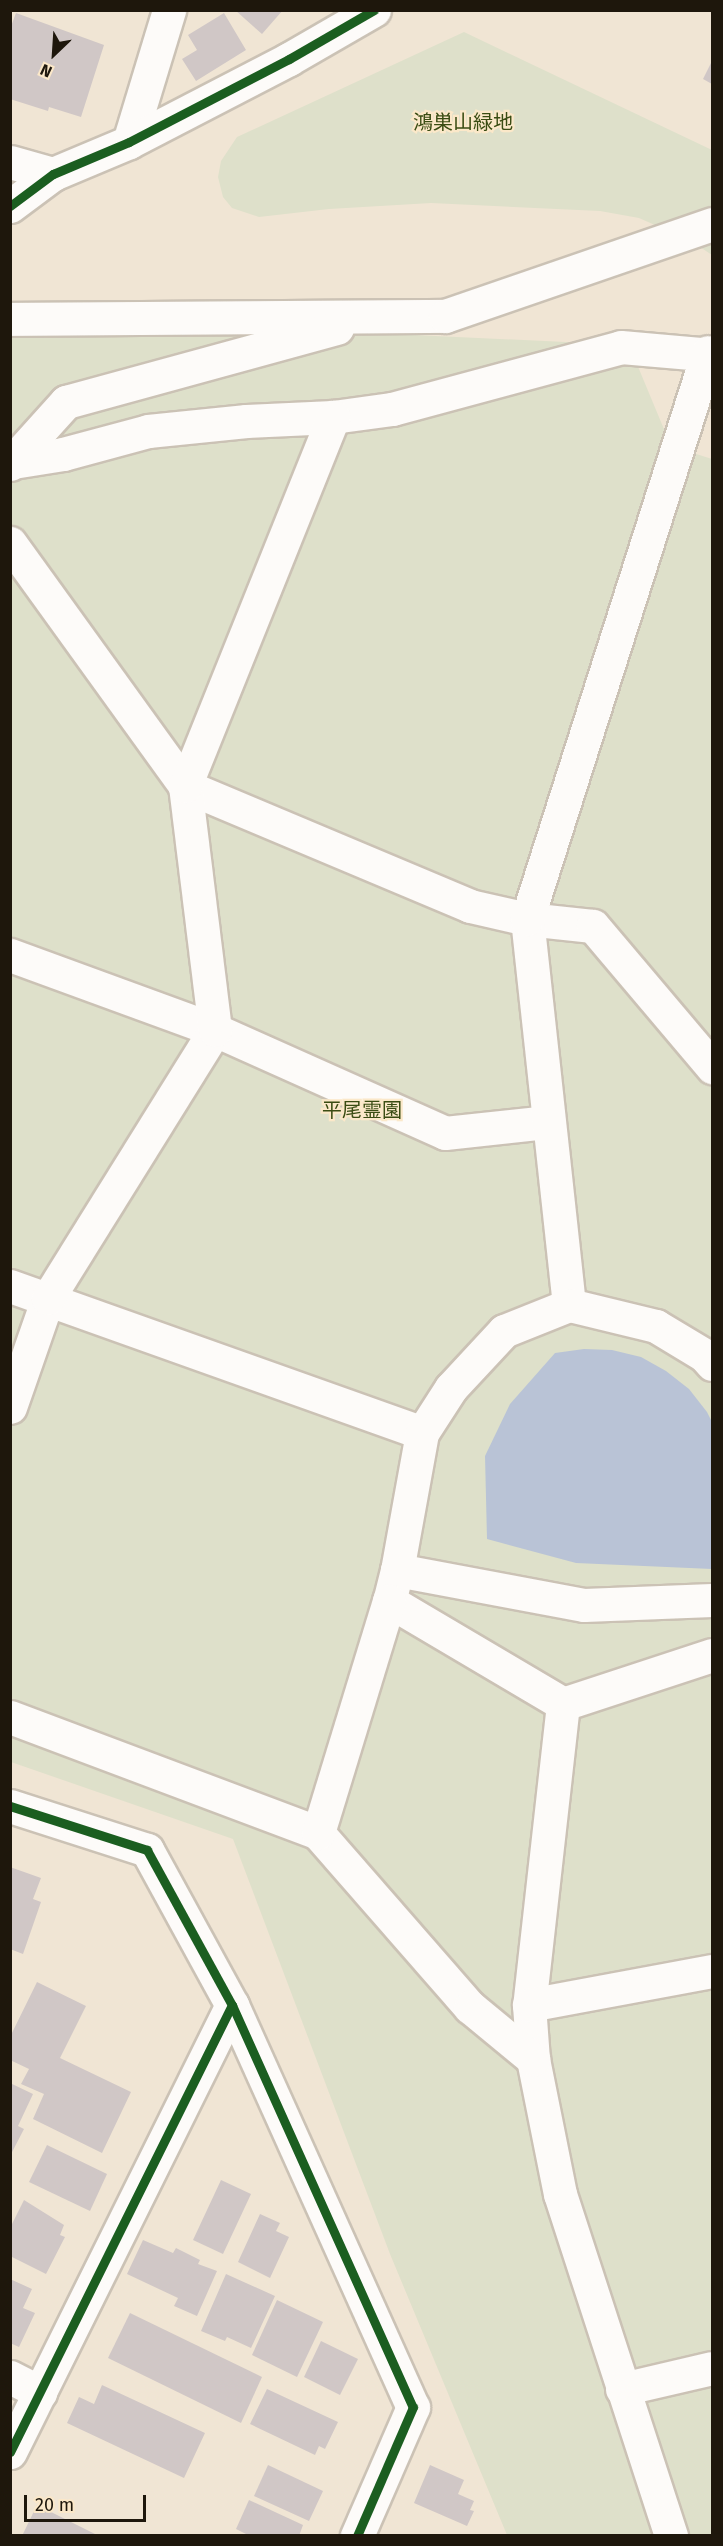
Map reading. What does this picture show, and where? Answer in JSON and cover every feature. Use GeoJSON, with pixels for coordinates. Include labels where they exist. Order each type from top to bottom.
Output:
{"type":"FeatureCollection","features":[{"type":"Feature","properties":{"kind":"street"},"geometry":{"type":"LineString","coordinates":[[129,142],[169,10]]}},
{"type":"Feature","properties":{"kind":"street"},"geometry":{"type":"LineString","coordinates":[[10,206],[53,174],[129,142],[289,59],[374,10]]}},
{"type":"Feature","properties":{"kind":"street"},"geometry":{"type":"LineString","coordinates":[[10,162],[53,174]]}},
{"type":"Feature","properties":{"kind":"street"},"geometry":{"type":"LineString","coordinates":[[10,319],[445,316],[712,224]]}},
{"type":"Feature","properties":{"kind":"street"},"geometry":{"type":"LineString","coordinates":[[12,463],[66,402],[380,316]]}},
{"type":"Feature","properties":{"kind":"street"},"geometry":{"type":"LineString","coordinates":[[12,463],[63,454],[148,430],[246,421],[333,417],[392,409],[621,347],[710,354],[526,919],[569,1305]]}},
{"type":"Feature","properties":{"kind":"street"},"geometry":{"type":"LineString","coordinates":[[185,786],[333,417]]}},
{"type":"Feature","properties":{"kind":"street"},"geometry":{"type":"LineString","coordinates":[[10,543],[185,786],[215,1030],[48,1298],[10,1407]]}},
{"type":"Feature","properties":{"kind":"street"},"geometry":{"type":"LineString","coordinates":[[185,786],[470,906],[526,919],[593,926],[712,1067]]}},
{"type":"Feature","properties":{"kind":"street"},"geometry":{"type":"LineString","coordinates":[[10,955],[215,1030],[445,1133],[548,1122]]}},
{"type":"Feature","properties":{"kind":"street"},"geometry":{"type":"LineString","coordinates":[[10,1286],[422,1433]]}},
{"type":"Feature","properties":{"kind":"street"},"geometry":{"type":"LineString","coordinates":[[318,1833],[393,1586],[422,1433],[452,1388],[504,1331],[569,1305],[656,1326],[704,1355],[712,1364]]}},
{"type":"Feature","properties":{"kind":"street"},"geometry":{"type":"LineString","coordinates":[[393,1586],[584,1605],[712,1600]]}},
{"type":"Feature","properties":{"kind":"street"},"geometry":{"type":"LineString","coordinates":[[393,1586],[563,1704]]}},
{"type":"Feature","properties":{"kind":"street"},"geometry":{"type":"LineString","coordinates":[[563,1704],[712,1655]]}},
{"type":"Feature","properties":{"kind":"street"},"geometry":{"type":"LineString","coordinates":[[563,1704],[529,2005],[533,2059],[560,2194],[671,2535]]}},
{"type":"Feature","properties":{"kind":"street"},"geometry":{"type":"LineString","coordinates":[[10,1717],[318,1833],[470,2007],[533,2059]]}},
{"type":"Feature","properties":{"kind":"street"},"geometry":{"type":"LineString","coordinates":[[10,1806],[147,1850],[232,2005],[413,2407],[357,2535]]}},
{"type":"Feature","properties":{"kind":"street"},"geometry":{"type":"LineString","coordinates":[[529,2005],[712,1971]]}},
{"type":"Feature","properties":{"kind":"street"},"geometry":{"type":"LineString","coordinates":[[10,2452],[232,2005]]}},
{"type":"Feature","properties":{"kind":"street"},"geometry":{"type":"LineString","coordinates":[[622,2389],[712,2368]]}},
{"type":"Feature","properties":{"kind":"street"},"geometry":{"type":"LineString","coordinates":[[10,2377],[40,2392]]}},
{"type":"Feature","properties":{"kind":"green space","name":"鴻巣山緑地"},"geometry":{"type":"Polygon","coordinates":[[[464,32],[712,150],[712,255],[691,241],[639,218],[600,211],[431,203],[329,209],[259,217],[232,208],[223,197],[218,177],[221,161],[237,137],[464,32]]]}},
{"type":"Feature","properties":{"kind":"green space","name":"平尾霊園"},"geometry":{"type":"Polygon","coordinates":[[[11,316],[629,345],[671,446],[712,459],[712,2535],[507,2535],[390,2254],[233,1839],[11,1762],[11,316]]]}},
{"type":"Feature","properties":{"kind":"water"},"geometry":{"type":"Polygon","coordinates":[[[584,1349],[612,1350],[641,1357],[666,1371],[689,1389],[707,1412],[712,1422],[712,1569],[576,1563],[487,1539],[485,1456],[510,1404],[555,1353],[584,1349]]]}},
{"type":"Feature","properties":{"kind":"building"},"geometry":{"type":"Polygon","coordinates":[[[235,10],[283,10],[262,34],[235,10]]]}},
{"type":"Feature","properties":{"kind":"building"},"geometry":{"type":"Polygon","coordinates":[[[16,13],[104,45],[81,117],[49,107],[48,111],[10,99],[10,29],[16,13]]]}},
{"type":"Feature","properties":{"kind":"building"},"geometry":{"type":"Polygon","coordinates":[[[224,13],[246,50],[196,81],[182,59],[197,50],[188,35],[224,13]]]}},
{"type":"Feature","properties":{"kind":"building"},"geometry":{"type":"Polygon","coordinates":[[[712,61],[712,84],[703,79],[712,61]]]}},
{"type":"Feature","properties":{"kind":"building"},"geometry":{"type":"Polygon","coordinates":[[[10,1867],[41,1878],[33,1899],[41,1902],[23,1954],[10,1949],[10,1867]]]}},
{"type":"Feature","properties":{"kind":"building"},"geometry":{"type":"Polygon","coordinates":[[[37,1982],[86,2006],[60,2058],[131,2092],[102,2153],[33,2119],[44,2094],[21,2084],[29,2069],[10,2060],[10,2037],[37,1982]]]}},
{"type":"Feature","properties":{"kind":"building"},"geometry":{"type":"Polygon","coordinates":[[[10,2083],[33,2094],[18,2126],[24,2129],[10,2156],[10,2083]]]}},
{"type":"Feature","properties":{"kind":"building"},"geometry":{"type":"Polygon","coordinates":[[[47,2145],[107,2174],[90,2211],[29,2182],[47,2145]]]}},
{"type":"Feature","properties":{"kind":"building"},"geometry":{"type":"Polygon","coordinates":[[[221,2180],[251,2194],[223,2254],[193,2240],[221,2180]]]}},
{"type":"Feature","properties":{"kind":"building"},"geometry":{"type":"Polygon","coordinates":[[[24,2200],[64,2225],[60,2235],[65,2237],[46,2274],[10,2256],[10,2228],[24,2200]]]}},
{"type":"Feature","properties":{"kind":"building"},"geometry":{"type":"Polygon","coordinates":[[[260,2214],[280,2223],[276,2231],[289,2237],[270,2278],[238,2262],[260,2214]]]}},
{"type":"Feature","properties":{"kind":"building"},"geometry":{"type":"Polygon","coordinates":[[[143,2240],[173,2253],[176,2248],[200,2260],[198,2264],[217,2271],[197,2316],[174,2306],[178,2298],[127,2274],[143,2240]]]}},
{"type":"Feature","properties":{"kind":"building"},"geometry":{"type":"Polygon","coordinates":[[[226,2274],[275,2296],[251,2348],[227,2337],[225,2341],[201,2331],[226,2274]]]}},
{"type":"Feature","properties":{"kind":"building"},"geometry":{"type":"Polygon","coordinates":[[[10,2279],[32,2289],[23,2308],[35,2313],[19,2347],[10,2343],[10,2279]]]}},
{"type":"Feature","properties":{"kind":"building"},"geometry":{"type":"Polygon","coordinates":[[[277,2300],[323,2322],[297,2377],[252,2355],[277,2300]]]}},
{"type":"Feature","properties":{"kind":"building"},"geometry":{"type":"Polygon","coordinates":[[[130,2313],[262,2377],[241,2423],[108,2358],[130,2313]]]}},
{"type":"Feature","properties":{"kind":"building"},"geometry":{"type":"Polygon","coordinates":[[[321,2341],[358,2359],[340,2395],[304,2377],[321,2341]]]}},
{"type":"Feature","properties":{"kind":"building"},"geometry":{"type":"Polygon","coordinates":[[[102,2385],[205,2433],[184,2478],[67,2423],[79,2397],[94,2404],[102,2385]]]}},
{"type":"Feature","properties":{"kind":"building"},"geometry":{"type":"Polygon","coordinates":[[[267,2389],[338,2422],[325,2449],[319,2446],[315,2455],[250,2424],[267,2389]]]}},
{"type":"Feature","properties":{"kind":"building"},"geometry":{"type":"Polygon","coordinates":[[[268,2465],[323,2491],[309,2521],[254,2496],[268,2465]]]}},
{"type":"Feature","properties":{"kind":"building"},"geometry":{"type":"Polygon","coordinates":[[[430,2465],[464,2480],[458,2494],[474,2501],[470,2510],[474,2511],[467,2526],[414,2503],[430,2465]]]}},
{"type":"Feature","properties":{"kind":"building"},"geometry":{"type":"Polygon","coordinates":[[[249,2500],[303,2525],[299,2536],[250,2536],[236,2529],[249,2500]]]}},
{"type":"Feature","properties":{"kind":"building"},"geometry":{"type":"Polygon","coordinates":[[[37,2505],[99,2536],[22,2536],[37,2505]]]}},
{"type":"Feature","properties":{"kind":"cycle path"},"geometry":{"type":"LineString","coordinates":[[10,206],[53,174],[129,142],[289,59],[374,10]]}},
{"type":"Feature","properties":{"kind":"cycle path"},"geometry":{"type":"LineString","coordinates":[[10,1806],[147,1850],[232,2005],[413,2407],[357,2536]]}},
{"type":"Feature","properties":{"kind":"cycle path"},"geometry":{"type":"LineString","coordinates":[[10,2452],[232,2005]]}}]}
